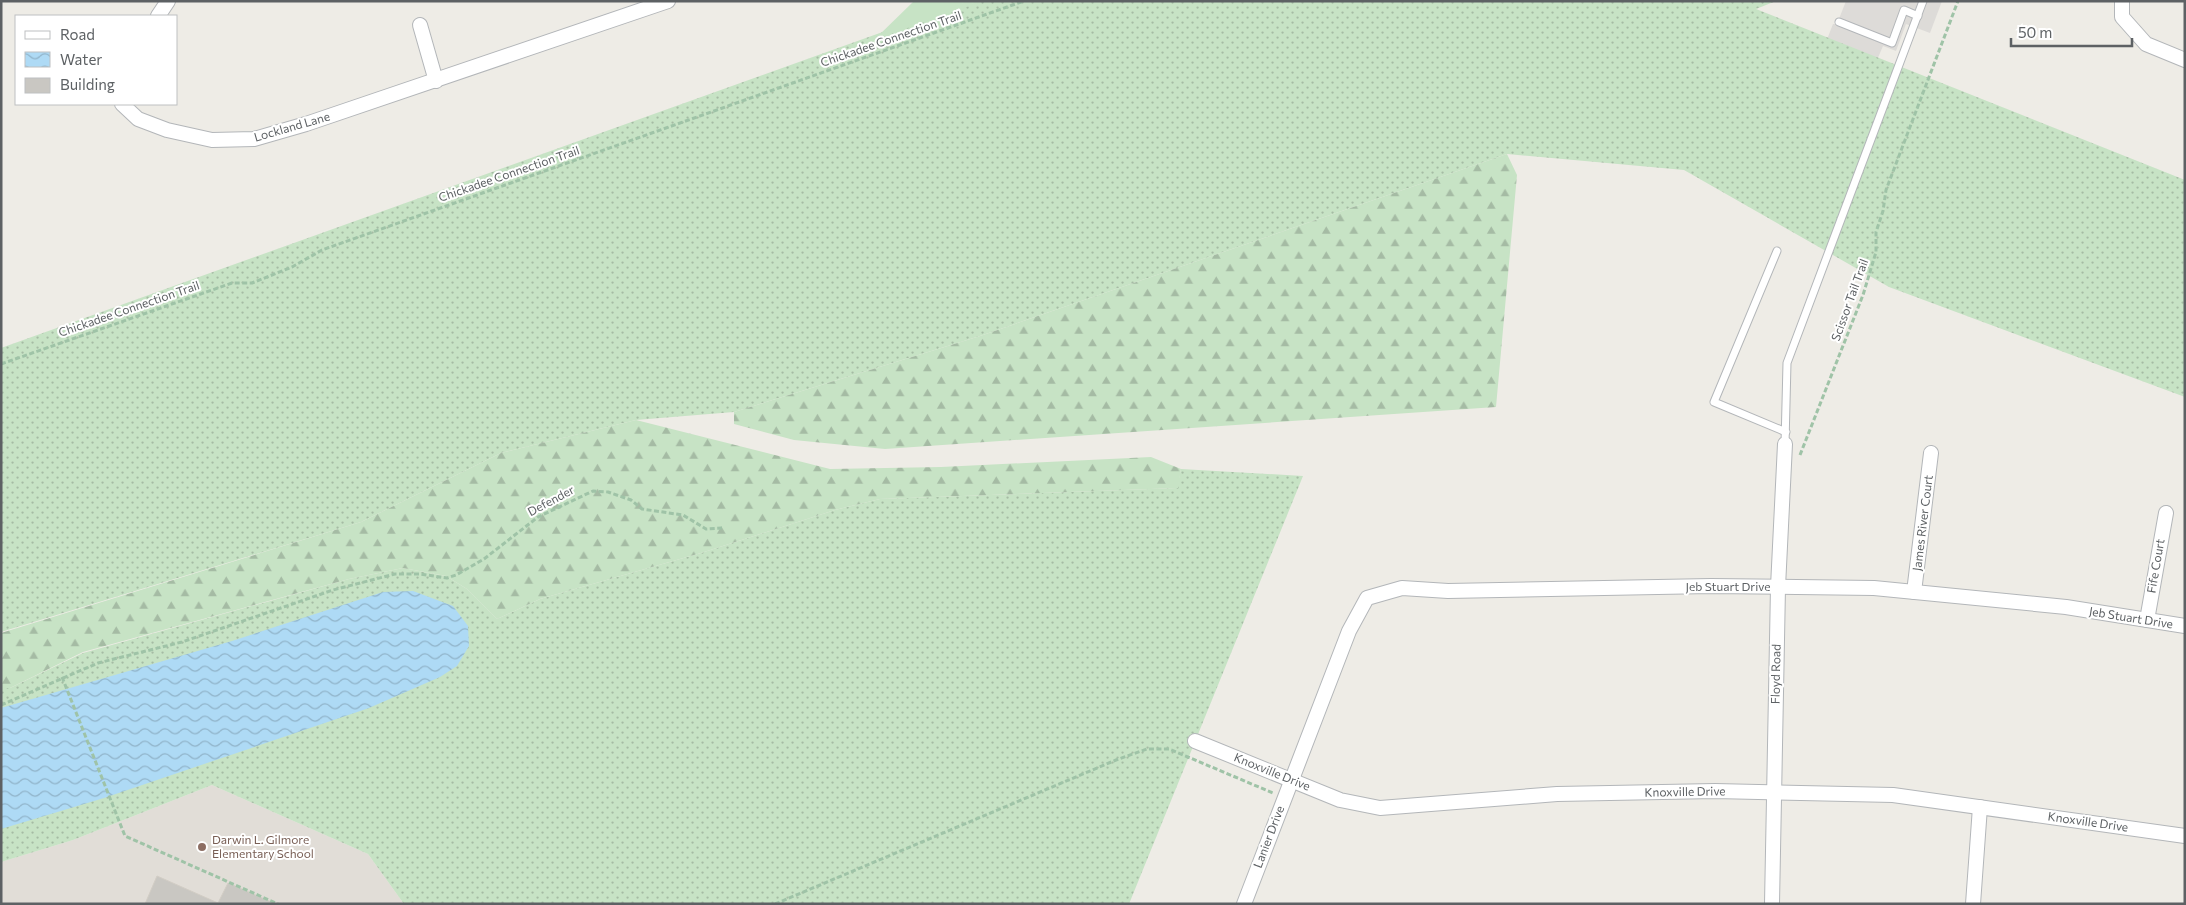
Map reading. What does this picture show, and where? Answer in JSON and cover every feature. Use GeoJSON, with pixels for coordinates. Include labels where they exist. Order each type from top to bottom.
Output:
{"type":"FeatureCollection","features":[{"type":"Feature","properties":{"kind":"street"},"geometry":{"type":"LineString","coordinates":[[159,15],[168,1]]}},
{"type":"Feature","properties":{"kind":"street","name":"Lockland Lane"},"geometry":{"type":"LineString","coordinates":[[123,105],[138,119],[167,130],[212,140],[254,139],[436,81],[646,5],[668,1]]}},
{"type":"Feature","properties":{"kind":"street"},"geometry":{"type":"LineString","coordinates":[[2122,1],[2122,17],[2146,44],[2185,60]]}},
{"type":"Feature","properties":{"kind":"street"},"geometry":{"type":"LineString","coordinates":[[420,25],[436,81]]}},
{"type":"Feature","properties":{"kind":"street","name":"Floyd Road"},"geometry":{"type":"LineString","coordinates":[[1772,904],[1778,587],[1785,438]]}},
{"type":"Feature","properties":{"kind":"street","name":"James River Court"},"geometry":{"type":"LineString","coordinates":[[1914,592],[1931,453]]}},
{"type":"Feature","properties":{"kind":"street","name":"Fife Court"},"geometry":{"type":"LineString","coordinates":[[2147,620],[2166,513]]}},
{"type":"Feature","properties":{"kind":"street","name":"Jeb Stuart Drive"},"geometry":{"type":"LineString","coordinates":[[1328,687],[1349,631],[1367,598],[1402,588],[1448,592],[1778,587],[1874,588],[2066,607],[2185,626]]}},
{"type":"Feature","properties":{"kind":"street","name":"Lanier Drive"},"geometry":{"type":"LineString","coordinates":[[1244,904],[1328,687]]}},
{"type":"Feature","properties":{"kind":"street","name":"Knoxville Drive"},"geometry":{"type":"LineString","coordinates":[[1195,741],[1340,800],[1380,808],[1558,794],[1715,790],[1893,795],[2185,836]]}},
{"type":"Feature","properties":{"kind":"street"},"geometry":{"type":"LineString","coordinates":[[1973,904],[1980,807]]}},
{"type":"Feature","properties":{"kind":"lane"},"geometry":{"type":"LineString","coordinates":[[1777,251],[1714,402],[1785,438],[1787,362],[1923,1]]}},
{"type":"Feature","properties":{"kind":"lane"},"geometry":{"type":"LineString","coordinates":[[1839,22],[1892,43],[1904,10],[1918,16]]}},
{"type":"Feature","properties":{"kind":"path","name":"Chickadee Connection Trail"},"geometry":{"type":"LineString","coordinates":[[1,364],[232,283],[252,283],[292,267],[322,250],[1024,1]]}},
{"type":"Feature","properties":{"kind":"path","name":"Scissor Tail Trail"},"geometry":{"type":"LineString","coordinates":[[1798,459],[1863,295],[1876,252],[1876,232],[1883,211],[1886,190],[1958,1]]}},
{"type":"Feature","properties":{"kind":"path","name":"Defender"},"geometry":{"type":"LineString","coordinates":[[63,676],[98,663],[182,642],[333,590],[378,578],[395,574],[420,574],[447,578],[456,575],[484,560],[538,517],[593,491],[608,492],[631,500],[642,510],[683,515],[706,529],[722,528]]}},
{"type":"Feature","properties":{"kind":"path"},"geometry":{"type":"LineString","coordinates":[[1,705],[63,676],[125,836],[278,904]]}},
{"type":"Feature","properties":{"kind":"path"},"geometry":{"type":"LineString","coordinates":[[775,904],[1116,760],[1147,749],[1169,750],[1285,797]]}},
{"type":"Feature","properties":{"kind":"shaded area"},"geometry":{"type":"Polygon","coordinates":[[[1846,1],[1942,1],[1930,33],[1906,24],[1896,51],[1883,46],[1877,60],[1826,42],[1833,24],[1837,24],[1846,1]]]}},
{"type":"Feature","properties":{"kind":"shaded area","name":"Darwin L. Gilmore Elementary School"},"geometry":{"type":"Polygon","coordinates":[[[212,785],[368,854],[404,904],[1,904],[1,862],[73,840],[212,785]]]}},
{"type":"Feature","properties":{"kind":"green space"},"geometry":{"type":"Polygon","coordinates":[[[914,1],[983,1],[874,40],[914,1]]]}},
{"type":"Feature","properties":{"kind":"green space"},"geometry":{"type":"Polygon","coordinates":[[[969,1],[1776,1],[1756,9],[2185,180],[2185,397],[1889,287],[1684,170],[1507,154],[980,336],[734,412],[636,420],[501,453],[361,522],[1,632],[1,348],[969,1]]]}},
{"type":"Feature","properties":{"kind":"green space"},"geometry":{"type":"Polygon","coordinates":[[[1507,154],[1517,175],[1496,407],[885,449],[794,440],[734,424],[734,412],[980,336],[1507,154]]]}},
{"type":"Feature","properties":{"kind":"green space"},"geometry":{"type":"Polygon","coordinates":[[[636,420],[830,469],[941,467],[1151,457],[1181,469],[1178,488],[880,499],[835,510],[701,553],[540,599],[497,619],[467,589],[446,576],[403,568],[349,579],[83,652],[10,688],[1,688],[1,633],[361,522],[501,453],[636,420]]]}},
{"type":"Feature","properties":{"kind":"green space"},"geometry":{"type":"Polygon","coordinates":[[[1181,469],[1303,476],[1129,904],[404,904],[368,854],[212,785],[73,840],[1,862],[1,688],[10,688],[83,653],[349,579],[403,568],[446,576],[467,589],[497,619],[540,599],[701,553],[835,510],[880,499],[1177,488],[1181,469]]]}},
{"type":"Feature","properties":{"kind":"water"},"geometry":{"type":"Polygon","coordinates":[[[413,591],[453,606],[468,626],[469,646],[457,666],[440,677],[369,708],[104,798],[1,829],[1,708],[232,641],[383,592],[413,591]]]}},
{"type":"Feature","properties":{"kind":"building"},"geometry":{"type":"Polygon","coordinates":[[[157,876],[218,903],[228,883],[276,904],[145,904],[157,876]]]}},
{"type":"Feature","properties":{"kind":"place","name":"Darwin L. Gilmore Elementary School"},"geometry":{"type":"Point","coordinates":[202,847]}}]}
